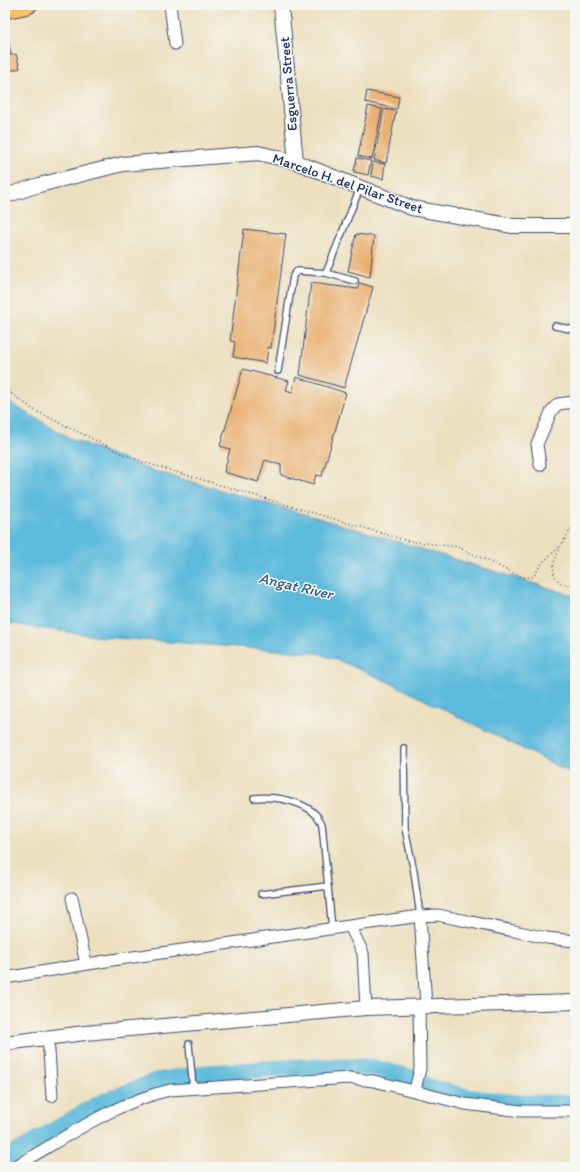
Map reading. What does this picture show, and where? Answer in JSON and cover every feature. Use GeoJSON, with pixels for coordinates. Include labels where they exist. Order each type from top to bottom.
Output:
{"type":"FeatureCollection","features":[{"type":"Feature","properties":{"kind":"main road"},"geometry":{"type":"LineString","coordinates":[[5,10],[28,5]]}},
{"type":"Feature","properties":{"kind":"street"},"geometry":{"type":"LineString","coordinates":[[170,5],[175,44]]}},
{"type":"Feature","properties":{"kind":"street","name":"Esguerra Street"},"geometry":{"type":"LineString","coordinates":[[281,5],[296,162]]}},
{"type":"Feature","properties":{"kind":"street","name":"Marcelo H. del Pilar Street"},"geometry":{"type":"LineString","coordinates":[[5,196],[39,185],[123,164],[258,153],[296,162],[412,208],[513,226],[575,226]]}},
{"type":"Feature","properties":{"kind":"street"},"geometry":{"type":"LineString","coordinates":[[540,465],[537,444],[552,410],[558,404],[575,402]]}},
{"type":"Feature","properties":{"kind":"street"},"geometry":{"type":"LineString","coordinates":[[72,898],[86,964]]}},
{"type":"Feature","properties":{"kind":"street"},"geometry":{"type":"LineString","coordinates":[[5,978],[86,964],[420,916],[438,915],[547,938],[575,941]]}},
{"type":"Feature","properties":{"kind":"street"},"geometry":{"type":"LineString","coordinates":[[415,1087],[420,1069],[423,1005],[420,916]]}},
{"type":"Feature","properties":{"kind":"street"},"geometry":{"type":"LineString","coordinates":[[350,926],[363,953],[366,1008]]}},
{"type":"Feature","properties":{"kind":"street"},"geometry":{"type":"LineString","coordinates":[[5,1043],[48,1037],[222,1020],[366,1008],[423,1005],[575,1002]]}},
{"type":"Feature","properties":{"kind":"street"},"geometry":{"type":"LineString","coordinates":[[48,1037],[52,1096]]}},
{"type":"Feature","properties":{"kind":"street"},"geometry":{"type":"LineString","coordinates":[[14,1167],[123,1105],[147,1095],[193,1083],[349,1078],[415,1087],[465,1104],[521,1111],[575,1111]]}},
{"type":"Feature","properties":{"kind":"lane"},"geometry":{"type":"LineString","coordinates":[[326,273],[360,188]]}},
{"type":"Feature","properties":{"kind":"lane"},"geometry":{"type":"LineString","coordinates":[[278,371],[293,276],[297,271],[326,273],[355,282]]}},
{"type":"Feature","properties":{"kind":"lane"},"geometry":{"type":"LineString","coordinates":[[555,326],[575,330]]}},
{"type":"Feature","properties":{"kind":"lane"},"geometry":{"type":"LineString","coordinates":[[404,748],[405,828],[414,872],[420,916]]}},
{"type":"Feature","properties":{"kind":"lane"},"geometry":{"type":"LineString","coordinates":[[254,798],[281,798],[310,809],[319,817],[322,824],[332,928]]}},
{"type":"Feature","properties":{"kind":"lane"},"geometry":{"type":"LineString","coordinates":[[261,894],[328,886]]}},
{"type":"Feature","properties":{"kind":"lane"},"geometry":{"type":"LineString","coordinates":[[189,1044],[193,1083]]}},
{"type":"Feature","properties":{"kind":"path"},"geometry":{"type":"LineString","coordinates":[[5,389],[34,410],[121,453],[146,462],[408,541],[458,547],[522,576],[533,577],[542,563],[559,547],[575,522]]}},
{"type":"Feature","properties":{"kind":"path"},"geometry":{"type":"LineString","coordinates":[[559,547],[554,563],[555,576],[560,582],[575,586]]}},
{"type":"Feature","properties":{"kind":"water","name":"Angat River"},"geometry":{"type":"Polygon","coordinates":[[[5,400],[70,438],[147,469],[346,526],[575,596],[575,775],[391,683],[338,660],[317,653],[102,637],[5,623],[5,400]]]}},
{"type":"Feature","properties":{"kind":"building"},"geometry":{"type":"Polygon","coordinates":[[[7,34],[11,54],[5,55],[5,35],[7,34]]]}},
{"type":"Feature","properties":{"kind":"building"},"geometry":{"type":"Polygon","coordinates":[[[16,54],[20,68],[5,72],[5,57],[16,54]]]}},
{"type":"Feature","properties":{"kind":"building"},"geometry":{"type":"Polygon","coordinates":[[[367,91],[399,97],[397,109],[365,102],[367,91]]]}},
{"type":"Feature","properties":{"kind":"building"},"geometry":{"type":"Polygon","coordinates":[[[368,106],[382,109],[372,159],[358,156],[368,106]]]}},
{"type":"Feature","properties":{"kind":"building"},"geometry":{"type":"Polygon","coordinates":[[[384,109],[396,111],[386,163],[374,160],[384,109]]]}},
{"type":"Feature","properties":{"kind":"building"},"geometry":{"type":"Polygon","coordinates":[[[357,158],[371,161],[368,175],[354,172],[357,158]]]}},
{"type":"Feature","properties":{"kind":"building"},"geometry":{"type":"Polygon","coordinates":[[[373,162],[385,164],[383,179],[371,176],[373,162]]]}},
{"type":"Feature","properties":{"kind":"building"},"geometry":{"type":"Polygon","coordinates":[[[244,229],[286,234],[271,348],[268,347],[266,363],[233,357],[235,342],[230,341],[244,229]]]}},
{"type":"Feature","properties":{"kind":"building"},"geometry":{"type":"Polygon","coordinates":[[[356,234],[374,236],[370,277],[348,271],[356,234]]]}},
{"type":"Feature","properties":{"kind":"building"},"geometry":{"type":"Polygon","coordinates":[[[311,283],[358,289],[359,283],[373,287],[344,388],[300,375],[311,283]]]}},
{"type":"Feature","properties":{"kind":"building"},"geometry":{"type":"Polygon","coordinates":[[[243,369],[289,381],[286,390],[292,392],[296,377],[346,393],[322,476],[316,475],[313,485],[281,475],[281,465],[265,460],[258,482],[224,472],[230,449],[220,446],[243,369]]]}},
{"type":"Feature","properties":{"kind":"waterway"},"geometry":{"type":"LineString","coordinates":[[5,1159],[98,1104],[156,1081],[206,1073],[296,1067],[371,1067],[409,1077],[429,1087],[472,1098],[518,1103],[575,1103]]}}]}
